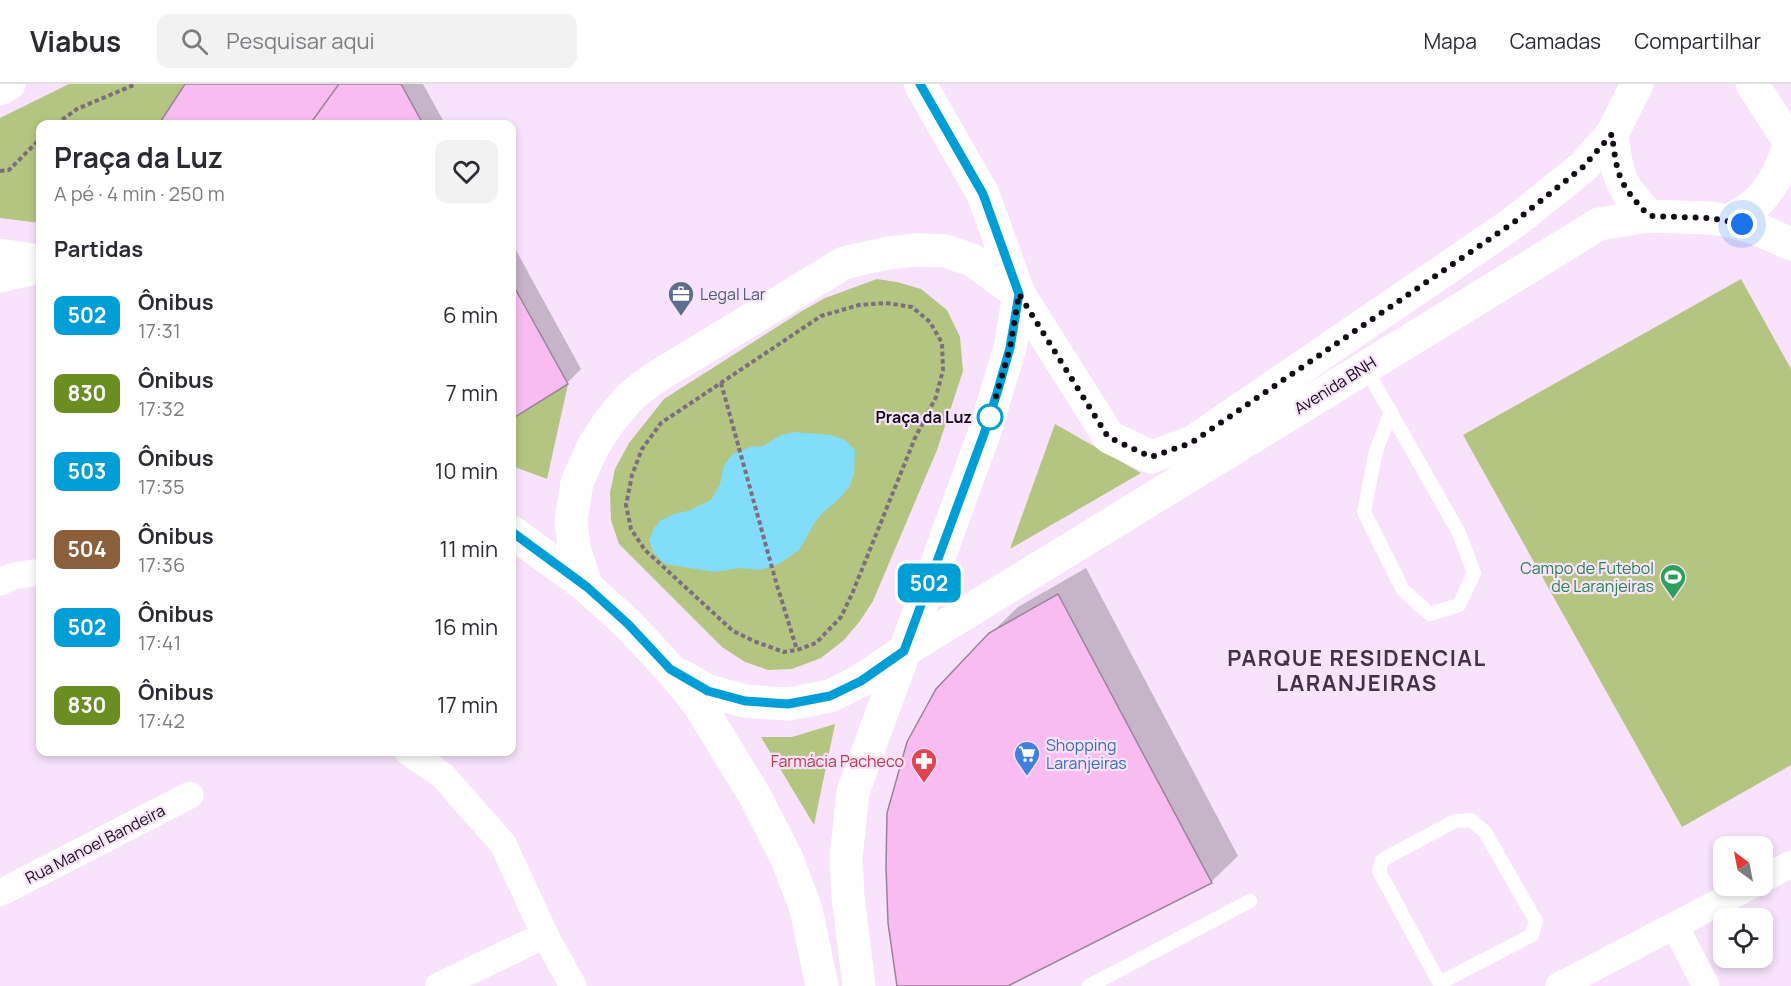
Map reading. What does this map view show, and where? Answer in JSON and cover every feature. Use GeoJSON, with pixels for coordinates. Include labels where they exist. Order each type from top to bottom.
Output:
{"type":"FeatureCollection","features":[{"type":"Feature","properties":{"kind":"main road"},"geometry":{"type":"LineString","coordinates":[[0,89],[9,84]]}},
{"type":"Feature","properties":{"kind":"main road"},"geometry":{"type":"LineString","coordinates":[[859,986],[848,897],[846,858],[853,792],[980,445],[1010,348],[1019,294],[983,194],[920,84]]}},
{"type":"Feature","properties":{"kind":"main road","name":"Avenida BNH"},"geometry":{"type":"LineString","coordinates":[[1019,294],[1108,437],[1151,457],[1191,443],[1513,223],[1583,167],[1612,134],[1637,84]]}},
{"type":"Feature","properties":{"kind":"main road"},"geometry":{"type":"LineString","coordinates":[[1730,220],[1756,203],[1774,180],[1791,144],[1752,84]]}},
{"type":"Feature","properties":{"kind":"main road"},"geometry":{"type":"LineString","coordinates":[[1612,134],[1615,166],[1622,184],[1649,216]]}},
{"type":"Feature","properties":{"kind":"main road","name":"Avenida BNH"},"geometry":{"type":"LineString","coordinates":[[670,669],[708,691],[745,701],[788,704],[830,696],[861,681],[904,651],[1599,224],[1649,216],[1730,220],[1791,244]]}},
{"type":"Feature","properties":{"kind":"main road"},"geometry":{"type":"LineString","coordinates":[[587,587],[574,548],[571,521],[577,482],[594,445],[609,422],[631,396],[653,379],[844,263],[888,253],[915,250],[946,251],[972,260],[1019,294]]}},
{"type":"Feature","properties":{"kind":"main road"},"geometry":{"type":"LineString","coordinates":[[0,255],[36,260]]}},
{"type":"Feature","properties":{"kind":"main road"},"geometry":{"type":"LineString","coordinates":[[0,276],[36,268]]}},
{"type":"Feature","properties":{"kind":"main road"},"geometry":{"type":"LineString","coordinates":[[516,535],[587,587],[628,624],[698,703],[755,796],[787,859],[806,909],[822,986]]}},
{"type":"Feature","properties":{"kind":"street"},"geometry":{"type":"LineString","coordinates":[[0,582],[13,576],[36,573]]}},
{"type":"Feature","properties":{"kind":"street"},"geometry":{"type":"LineString","coordinates":[[414,756],[442,775],[502,844],[544,934],[573,986]]}},
{"type":"Feature","properties":{"kind":"street","name":"Rua Manoel Bandeira"},"geometry":{"type":"LineString","coordinates":[[0,893],[190,795]]}},
{"type":"Feature","properties":{"kind":"street"},"geometry":{"type":"LineString","coordinates":[[1773,873],[1791,864]]}},
{"type":"Feature","properties":{"kind":"street"},"geometry":{"type":"LineString","coordinates":[[1559,986],[1731,896]]}},
{"type":"Feature","properties":{"kind":"street"},"geometry":{"type":"LineString","coordinates":[[1675,926],[1707,986]]}},
{"type":"Feature","properties":{"kind":"street"},"geometry":{"type":"LineString","coordinates":[[439,986],[544,934]]}},
{"type":"Feature","properties":{"kind":"lane"},"geometry":{"type":"LineString","coordinates":[[1365,367],[1391,412],[1459,533],[1474,573],[1460,605],[1430,614],[1403,590],[1364,512],[1376,451],[1391,412]]}},
{"type":"Feature","properties":{"kind":"lane"},"geometry":{"type":"LineString","coordinates":[[1455,820],[1472,820],[1485,832],[1536,921],[1532,935],[1441,984],[1379,871],[1382,860],[1455,820]]}},
{"type":"Feature","properties":{"kind":"lane"},"geometry":{"type":"LineString","coordinates":[[1089,986],[1250,901]]}},
{"type":"Feature","properties":{"kind":"path"},"geometry":{"type":"LineString","coordinates":[[62,120],[77,109],[136,84]]}},
{"type":"Feature","properties":{"kind":"path"},"geometry":{"type":"LineString","coordinates":[[0,171],[9,170],[36,144]]}},
{"type":"Feature","properties":{"kind":"path"},"geometry":{"type":"LineString","coordinates":[[886,303],[912,308],[930,322],[942,343],[943,370],[936,397],[915,438],[845,610],[816,643],[797,650],[784,652],[733,631],[645,550],[631,529],[626,505],[632,475],[642,449],[661,423],[821,316],[859,305],[886,303]]}},
{"type":"Feature","properties":{"kind":"path"},"geometry":{"type":"LineString","coordinates":[[721,383],[797,650]]}},
{"type":"Feature","properties":{"kind":"green space"},"geometry":{"type":"Polygon","coordinates":[[[69,84],[185,84],[162,120],[36,120],[36,222],[0,218],[0,118],[69,84]]]}},
{"type":"Feature","properties":{"kind":"green space","name":"Praça da Luz"},"geometry":{"type":"Polygon","coordinates":[[[877,279],[921,289],[947,310],[960,337],[963,371],[937,450],[873,601],[860,621],[844,640],[821,658],[792,669],[768,670],[745,662],[722,647],[619,544],[611,520],[610,493],[615,469],[629,443],[664,399],[825,298],[877,279]]]}},
{"type":"Feature","properties":{"kind":"green space","name":"Campo de Futebol de Laranjeiras"},"geometry":{"type":"Polygon","coordinates":[[[1741,279],[1791,369],[1791,765],[1682,827],[1463,435],[1741,279]]]}},
{"type":"Feature","properties":{"kind":"green space"},"geometry":{"type":"Polygon","coordinates":[[[568,384],[547,479],[516,467],[516,416],[568,384]]]}},
{"type":"Feature","properties":{"kind":"green space"},"geometry":{"type":"Polygon","coordinates":[[[1055,424],[1141,473],[1010,549],[1055,424]]]}},
{"type":"Feature","properties":{"kind":"green space"},"geometry":{"type":"Polygon","coordinates":[[[835,724],[814,825],[761,737],[792,737],[835,724]]]}},
{"type":"Feature","properties":{"kind":"water"},"geometry":{"type":"Polygon","coordinates":[[[795,432],[830,435],[845,440],[855,450],[854,474],[849,487],[821,514],[799,550],[779,564],[760,570],[740,568],[715,572],[665,564],[653,552],[649,540],[654,528],[660,521],[673,514],[688,511],[711,500],[720,484],[724,465],[733,454],[753,446],[761,447],[781,435],[795,432]]]}},
{"type":"Feature","properties":{"kind":"building"},"geometry":{"type":"Polygon","coordinates":[[[185,84],[401,84],[421,120],[162,120],[185,84]]]}},
{"type":"Feature","properties":{"kind":"building"},"geometry":{"type":"Polygon","coordinates":[[[185,84],[339,84],[313,120],[162,120],[185,84]]]}},
{"type":"Feature","properties":{"kind":"building"},"geometry":{"type":"Polygon","coordinates":[[[516,290],[568,384],[516,416],[516,290]]]}},
{"type":"Feature","properties":{"kind":"building","name":"Shopping Laranjeiras"},"geometry":{"type":"Polygon","coordinates":[[[1058,594],[1212,883],[1008,986],[897,986],[888,923],[887,813],[907,742],[936,689],[989,633],[1058,594]]]}},
{"type":"Feature","properties":{"kind":"bus line","name":"502"},"geometry":{"type":"LineString","coordinates":[[516,535],[587,587],[628,624],[670,669],[708,691],[745,701],[788,704],[830,696],[861,681],[904,651],[984,434],[1010,348],[1019,294],[983,194],[920,84]]}},
{"type":"Feature","properties":{"kind":"place","name":"Legal Lar"},"geometry":{"type":"Point","coordinates":[681,317]}},
{"type":"Feature","properties":{"kind":"place","name":"Praça da Luz"},"geometry":{"type":"Point","coordinates":[990,417]}},
{"type":"Feature","properties":{"kind":"place","name":"Campo de Futebol de Laranjeiras"},"geometry":{"type":"Point","coordinates":[1673,600]}},
{"type":"Feature","properties":{"kind":"place","name":"Shopping Laranjeiras"},"geometry":{"type":"Point","coordinates":[1027,777]}},
{"type":"Feature","properties":{"kind":"place","name":"Farmácia Pacheco"},"geometry":{"type":"Point","coordinates":[924,784]}},
{"type":"Feature","properties":{"kind":"district","name":"PARQUE RESIDENCIAL LARANJEIRAS"},"geometry":{"type":"Point","coordinates":[1357,670]}},
{"type":"Feature","properties":{"kind":"route"},"geometry":{"type":"LineString","coordinates":[[990,417],[1010,348],[1019,294],[1108,437],[1151,457],[1191,443],[1513,223],[1583,167],[1612,134],[1615,166],[1622,184],[1649,216],[1710,218],[1742,224]]}}]}
